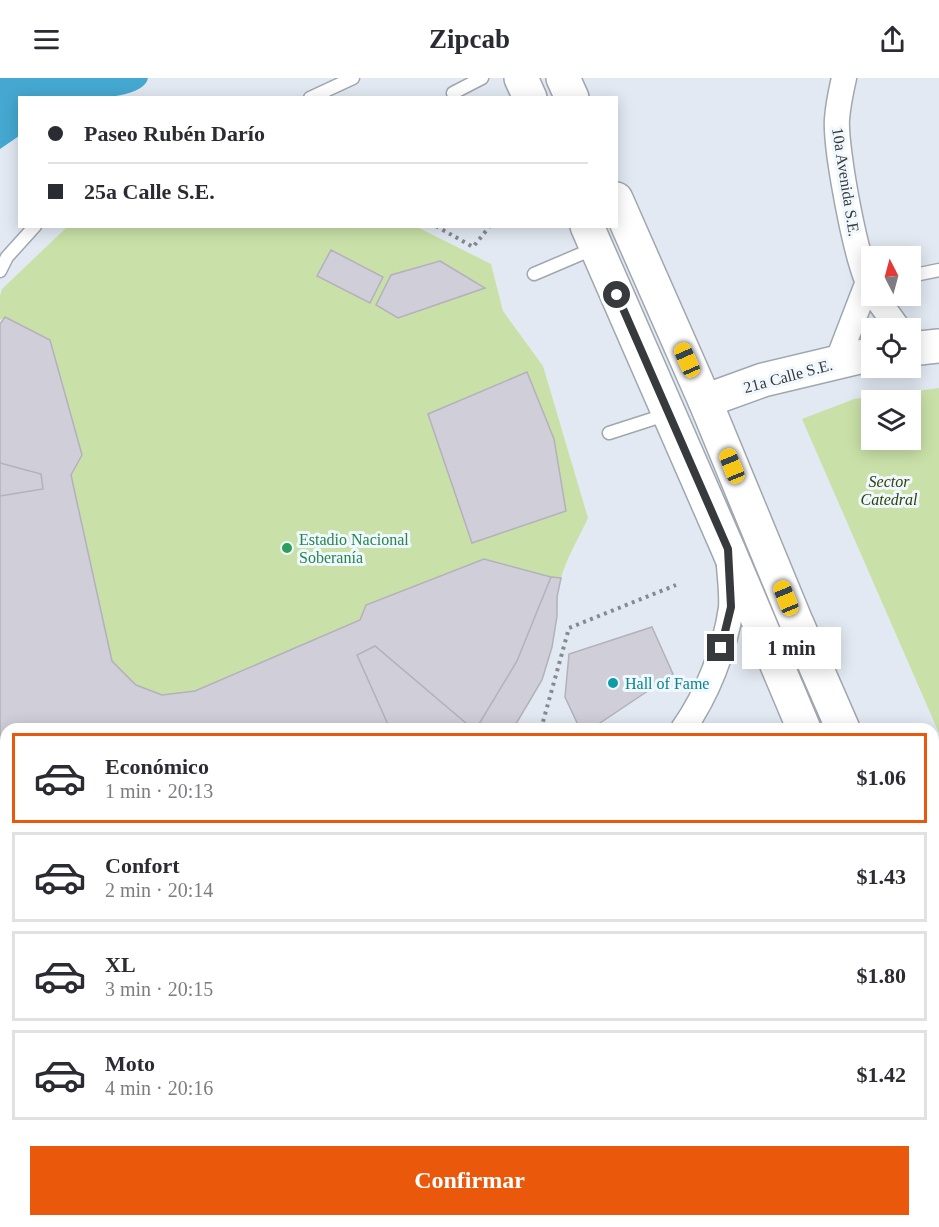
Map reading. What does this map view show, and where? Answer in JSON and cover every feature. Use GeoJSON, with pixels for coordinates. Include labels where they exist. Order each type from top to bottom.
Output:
{"type":"FeatureCollection","features":[{"type":"Feature","properties":{"kind":"main road"},"geometry":{"type":"LineString","coordinates":[[521,78],[529,96]]}},
{"type":"Feature","properties":{"kind":"main road"},"geometry":{"type":"LineString","coordinates":[[542,78],[549,96]]}},
{"type":"Feature","properties":{"kind":"main road"},"geometry":{"type":"LineString","coordinates":[[563,78],[571,96]]}},
{"type":"Feature","properties":{"kind":"main road"},"geometry":{"type":"LineString","coordinates":[[619,209],[705,401],[795,620],[840,723]]}},
{"type":"Feature","properties":{"kind":"main road"},"geometry":{"type":"LineString","coordinates":[[594,243],[619,282],[674,395],[689,403],[705,401]]}},
{"type":"Feature","properties":{"kind":"main road"},"geometry":{"type":"LineString","coordinates":[[594,243],[801,723]]}},
{"type":"Feature","properties":{"kind":"main road","name":"21a Calle S.E."},"geometry":{"type":"LineString","coordinates":[[668,414],[763,380],[861,357]]}},
{"type":"Feature","properties":{"kind":"main road"},"geometry":{"type":"LineString","coordinates":[[668,414],[679,412],[690,417],[763,579],[774,598],[795,620]]}},
{"type":"Feature","properties":{"kind":"street","name":"10a Avenida S.E."},"geometry":{"type":"LineString","coordinates":[[844,78],[837,120],[841,162],[856,244],[861,259]]}},
{"type":"Feature","properties":{"kind":"street"},"geometry":{"type":"LineString","coordinates":[[837,362],[863,306]]}},
{"type":"Feature","properties":{"kind":"street","name":"10a Avenida S.E."},"geometry":{"type":"LineString","coordinates":[[885,306],[894,318]]}},
{"type":"Feature","properties":{"kind":"street"},"geometry":{"type":"LineString","coordinates":[[687,723],[698,709],[716,668],[731,607],[728,549]]}},
{"type":"Feature","properties":{"kind":"lane"},"geometry":{"type":"LineString","coordinates":[[314,96],[353,78]]}},
{"type":"Feature","properties":{"kind":"lane"},"geometry":{"type":"LineString","coordinates":[[453,93],[482,78]]}},
{"type":"Feature","properties":{"kind":"lane"},"geometry":{"type":"LineString","coordinates":[[0,271],[7,257],[33,228]]}},
{"type":"Feature","properties":{"kind":"lane"},"geometry":{"type":"LineString","coordinates":[[534,274],[594,243]]}},
{"type":"Feature","properties":{"kind":"lane"},"geometry":{"type":"LineString","coordinates":[[921,274],[939,270]]}},
{"type":"Feature","properties":{"kind":"lane"},"geometry":{"type":"LineString","coordinates":[[609,433],[668,414]]}},
{"type":"Feature","properties":{"kind":"path"},"geometry":{"type":"LineString","coordinates":[[440,228],[473,247],[488,228]]}},
{"type":"Feature","properties":{"kind":"path"},"geometry":{"type":"LineString","coordinates":[[543,723],[569,628],[676,585]]}},
{"type":"Feature","properties":{"kind":"green space","name":"Estadio Nacional Soberanía"},"geometry":{"type":"Polygon","coordinates":[[[66,228],[419,228],[491,264],[503,311],[543,366],[588,518],[562,574],[558,590],[556,628],[545,671],[532,698],[516,721],[0,723],[0,324],[4,318],[0,320],[2,289],[66,228]]]}},
{"type":"Feature","properties":{"kind":"green space","name":"Sector Catedral"},"geometry":{"type":"Polygon","coordinates":[[[939,388],[939,723],[935,723],[802,419],[861,398],[861,450],[921,450],[921,390],[939,388]]]}},
{"type":"Feature","properties":{"kind":"water"},"geometry":{"type":"Polygon","coordinates":[[[0,78],[148,78],[142,87],[116,96],[18,96],[18,137],[0,149],[0,78]]]}},
{"type":"Feature","properties":{"kind":"building"},"geometry":{"type":"Polygon","coordinates":[[[331,250],[383,277],[370,303],[317,276],[331,250]]]}},
{"type":"Feature","properties":{"kind":"building"},"geometry":{"type":"Polygon","coordinates":[[[440,261],[485,288],[398,318],[376,305],[391,275],[440,261]]]}},
{"type":"Feature","properties":{"kind":"building"},"geometry":{"type":"Polygon","coordinates":[[[5,317],[50,340],[82,455],[71,475],[112,661],[136,685],[162,695],[195,691],[360,620],[366,605],[484,559],[551,577],[517,661],[480,723],[466,723],[375,646],[357,655],[387,723],[0,723],[0,496],[43,489],[41,474],[0,463],[0,324],[5,317]]]}},
{"type":"Feature","properties":{"kind":"building"},"geometry":{"type":"Polygon","coordinates":[[[527,372],[554,439],[566,511],[472,543],[428,414],[527,372]]]}},
{"type":"Feature","properties":{"kind":"building"},"geometry":{"type":"Polygon","coordinates":[[[0,463],[41,474],[43,489],[0,496],[0,463]]]}},
{"type":"Feature","properties":{"kind":"building"},"geometry":{"type":"Polygon","coordinates":[[[551,577],[561,578],[552,647],[542,680],[517,723],[480,723],[517,661],[551,577]]]}},
{"type":"Feature","properties":{"kind":"building"},"geometry":{"type":"Polygon","coordinates":[[[652,627],[673,674],[600,723],[577,723],[565,697],[569,654],[652,627]]]}},
{"type":"Feature","properties":{"kind":"building"},"geometry":{"type":"Polygon","coordinates":[[[375,646],[466,723],[387,723],[357,655],[375,646]]]}},
{"type":"Feature","properties":{"kind":"place","name":"Estadio Nacional Soberanía"},"geometry":{"type":"Point","coordinates":[287,548]}},
{"type":"Feature","properties":{"kind":"place","name":"Hall of Fame"},"geometry":{"type":"Point","coordinates":[613,683]}},
{"type":"Feature","properties":{"kind":"route"},"geometry":{"type":"LineString","coordinates":[[617,295],[728,549],[731,607],[721,648]]}}]}
